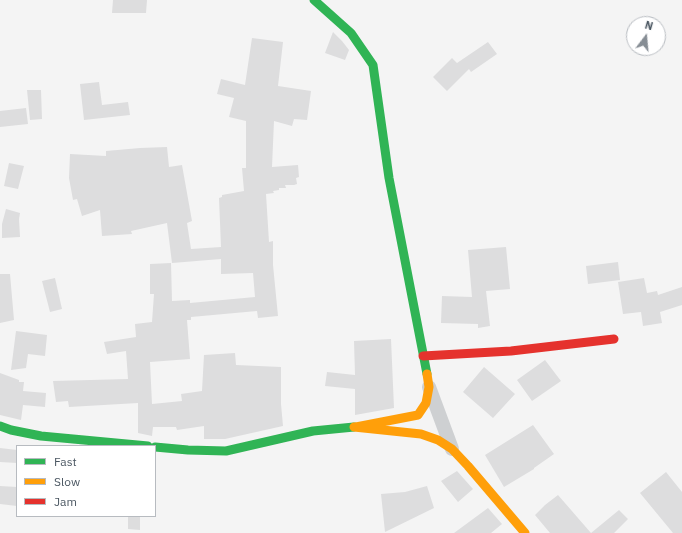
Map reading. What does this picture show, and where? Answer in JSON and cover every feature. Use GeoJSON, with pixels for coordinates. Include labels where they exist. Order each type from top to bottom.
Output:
{"type":"FeatureCollection","features":[{"type":"Feature","properties":{"kind":"street"},"geometry":{"type":"LineString","coordinates":[[314,0],[351,33],[374,65],[389,178],[429,387],[452,449]]}},
{"type":"Feature","properties":{"kind":"street"},"geometry":{"type":"LineString","coordinates":[[423,356],[512,350],[614,339]]}},
{"type":"Feature","properties":{"kind":"street"},"geometry":{"type":"LineString","coordinates":[[156,447],[226,451],[313,430],[356,427],[418,415],[426,403],[429,387]]}},
{"type":"Feature","properties":{"kind":"street"},"geometry":{"type":"LineString","coordinates":[[0,426],[11,430],[41,436],[137,445]]}},
{"type":"Feature","properties":{"kind":"street"},"geometry":{"type":"LineString","coordinates":[[356,427],[421,434],[438,440],[452,449],[468,466],[525,533]]}},
{"type":"Feature","properties":{"kind":"building"},"geometry":{"type":"Polygon","coordinates":[[[113,0],[147,0],[146,13],[112,13],[113,0]]]}},
{"type":"Feature","properties":{"kind":"building"},"geometry":{"type":"Polygon","coordinates":[[[333,32],[349,50],[345,60],[325,53],[333,32]]]}},
{"type":"Feature","properties":{"kind":"building"},"geometry":{"type":"Polygon","coordinates":[[[252,38],[283,42],[278,86],[311,91],[307,120],[294,119],[292,126],[274,121],[272,167],[298,165],[299,177],[296,178],[297,184],[285,185],[286,188],[279,188],[279,190],[273,191],[274,193],[266,194],[269,242],[273,241],[273,265],[278,316],[258,318],[257,311],[191,317],[191,320],[187,320],[190,359],[150,362],[152,404],[182,401],[181,394],[202,391],[204,355],[235,353],[236,365],[281,367],[281,404],[283,426],[225,439],[204,439],[204,426],[177,430],[176,427],[153,427],[152,436],[138,433],[138,403],[69,407],[68,401],[56,402],[53,381],[128,379],[126,351],[107,354],[104,342],[136,337],[135,324],[152,322],[154,294],[150,294],[150,264],[171,263],[172,301],[190,300],[190,303],[255,297],[253,273],[221,274],[221,259],[172,263],[167,223],[131,231],[132,234],[102,236],[100,210],[82,216],[77,199],[73,200],[69,178],[70,154],[106,156],[106,151],[167,147],[169,167],[182,165],[192,221],[187,223],[191,249],[221,247],[219,198],[222,197],[222,195],[244,191],[242,168],[246,168],[246,121],[229,117],[234,98],[217,94],[221,79],[245,85],[252,38]]]}},
{"type":"Feature","properties":{"kind":"building"},"geometry":{"type":"Polygon","coordinates":[[[488,42],[497,54],[471,72],[469,69],[447,91],[433,77],[452,58],[457,63],[488,42]]]}},
{"type":"Feature","properties":{"kind":"building"},"geometry":{"type":"Polygon","coordinates":[[[99,82],[102,105],[128,102],[130,115],[84,120],[80,84],[99,82]]]}},
{"type":"Feature","properties":{"kind":"building"},"geometry":{"type":"Polygon","coordinates":[[[27,90],[41,90],[42,119],[30,120],[27,90]]]}},
{"type":"Feature","properties":{"kind":"building"},"geometry":{"type":"Polygon","coordinates":[[[26,108],[28,124],[0,127],[0,111],[26,108]]]}},
{"type":"Feature","properties":{"kind":"building"},"geometry":{"type":"Polygon","coordinates":[[[9,163],[24,166],[18,189],[4,186],[9,163]]]}},
{"type":"Feature","properties":{"kind":"building"},"geometry":{"type":"Polygon","coordinates":[[[6,209],[20,213],[20,237],[2,238],[2,224],[6,209]]]}},
{"type":"Feature","properties":{"kind":"building"},"geometry":{"type":"Polygon","coordinates":[[[506,247],[510,289],[486,291],[490,326],[478,328],[478,324],[441,323],[442,296],[472,297],[468,250],[506,247]]]}},
{"type":"Feature","properties":{"kind":"building"},"geometry":{"type":"Polygon","coordinates":[[[618,262],[620,280],[588,284],[586,266],[618,262]]]}},
{"type":"Feature","properties":{"kind":"building"},"geometry":{"type":"Polygon","coordinates":[[[0,274],[10,274],[14,320],[0,323],[0,274]]]}},
{"type":"Feature","properties":{"kind":"building"},"geometry":{"type":"Polygon","coordinates":[[[55,278],[62,309],[50,312],[42,281],[55,278]]]}},
{"type":"Feature","properties":{"kind":"building"},"geometry":{"type":"Polygon","coordinates":[[[644,278],[647,293],[657,291],[658,295],[682,287],[682,305],[660,312],[662,323],[643,326],[641,312],[623,314],[618,282],[644,278]]]}},
{"type":"Feature","properties":{"kind":"building"},"geometry":{"type":"Polygon","coordinates":[[[16,331],[47,335],[45,356],[28,354],[26,368],[11,370],[16,331]]]}},
{"type":"Feature","properties":{"kind":"building"},"geometry":{"type":"Polygon","coordinates":[[[391,339],[394,408],[355,415],[355,389],[325,386],[327,372],[355,375],[354,341],[391,339]]]}},
{"type":"Feature","properties":{"kind":"building"},"geometry":{"type":"Polygon","coordinates":[[[545,360],[561,381],[532,401],[517,380],[545,360]]]}},
{"type":"Feature","properties":{"kind":"building"},"geometry":{"type":"Polygon","coordinates":[[[484,367],[515,394],[493,418],[463,392],[484,367]]]}},
{"type":"Feature","properties":{"kind":"building"},"geometry":{"type":"Polygon","coordinates":[[[0,373],[19,380],[19,382],[24,382],[23,391],[46,393],[45,407],[23,405],[21,420],[0,415],[0,373]]]}},
{"type":"Feature","properties":{"kind":"building"},"geometry":{"type":"Polygon","coordinates":[[[533,425],[554,454],[534,469],[504,487],[485,455],[533,425]]]}},
{"type":"Feature","properties":{"kind":"building"},"geometry":{"type":"Polygon","coordinates":[[[0,448],[16,450],[16,463],[0,462],[0,448]]]}},
{"type":"Feature","properties":{"kind":"building"},"geometry":{"type":"Polygon","coordinates":[[[457,471],[473,489],[458,502],[441,481],[457,471]]]}},
{"type":"Feature","properties":{"kind":"building"},"geometry":{"type":"Polygon","coordinates":[[[666,472],[682,492],[682,533],[673,533],[640,493],[666,472]]]}},
{"type":"Feature","properties":{"kind":"building"},"geometry":{"type":"Polygon","coordinates":[[[0,486],[16,487],[16,506],[0,504],[0,486]]]}},
{"type":"Feature","properties":{"kind":"building"},"geometry":{"type":"Polygon","coordinates":[[[427,486],[434,508],[385,532],[381,494],[405,492],[427,486]]]}},
{"type":"Feature","properties":{"kind":"building"},"geometry":{"type":"Polygon","coordinates":[[[558,495],[591,533],[550,533],[535,515],[558,495]]]}},
{"type":"Feature","properties":{"kind":"building"},"geometry":{"type":"Polygon","coordinates":[[[488,508],[502,524],[491,533],[454,533],[488,508]]]}},
{"type":"Feature","properties":{"kind":"building"},"geometry":{"type":"Polygon","coordinates":[[[619,510],[628,519],[614,533],[591,533],[619,510]]]}},
{"type":"Feature","properties":{"kind":"building"},"geometry":{"type":"Polygon","coordinates":[[[128,517],[140,517],[140,530],[128,529],[128,517]]]}},
{"type":"Feature","properties":{"kind":"traffic: fast"},"geometry":{"type":"LineString","coordinates":[[314,0],[351,33],[373,65],[389,178],[427,374]]}},
{"type":"Feature","properties":{"kind":"traffic: fast"},"geometry":{"type":"LineString","coordinates":[[0,426],[11,430],[41,436],[137,445]]}},
{"type":"Feature","properties":{"kind":"traffic: fast"},"geometry":{"type":"LineString","coordinates":[[156,447],[226,451],[313,431],[354,427]]}},
{"type":"Feature","properties":{"kind":"traffic: slow"},"geometry":{"type":"LineString","coordinates":[[356,427],[418,415],[426,403],[429,387],[427,374]]}},
{"type":"Feature","properties":{"kind":"traffic: slow"},"geometry":{"type":"LineString","coordinates":[[354,427],[421,434],[438,440],[452,449],[468,466],[525,533]]}},
{"type":"Feature","properties":{"kind":"traffic: jam"},"geometry":{"type":"LineString","coordinates":[[423,356],[511,351],[614,339]]}}]}
